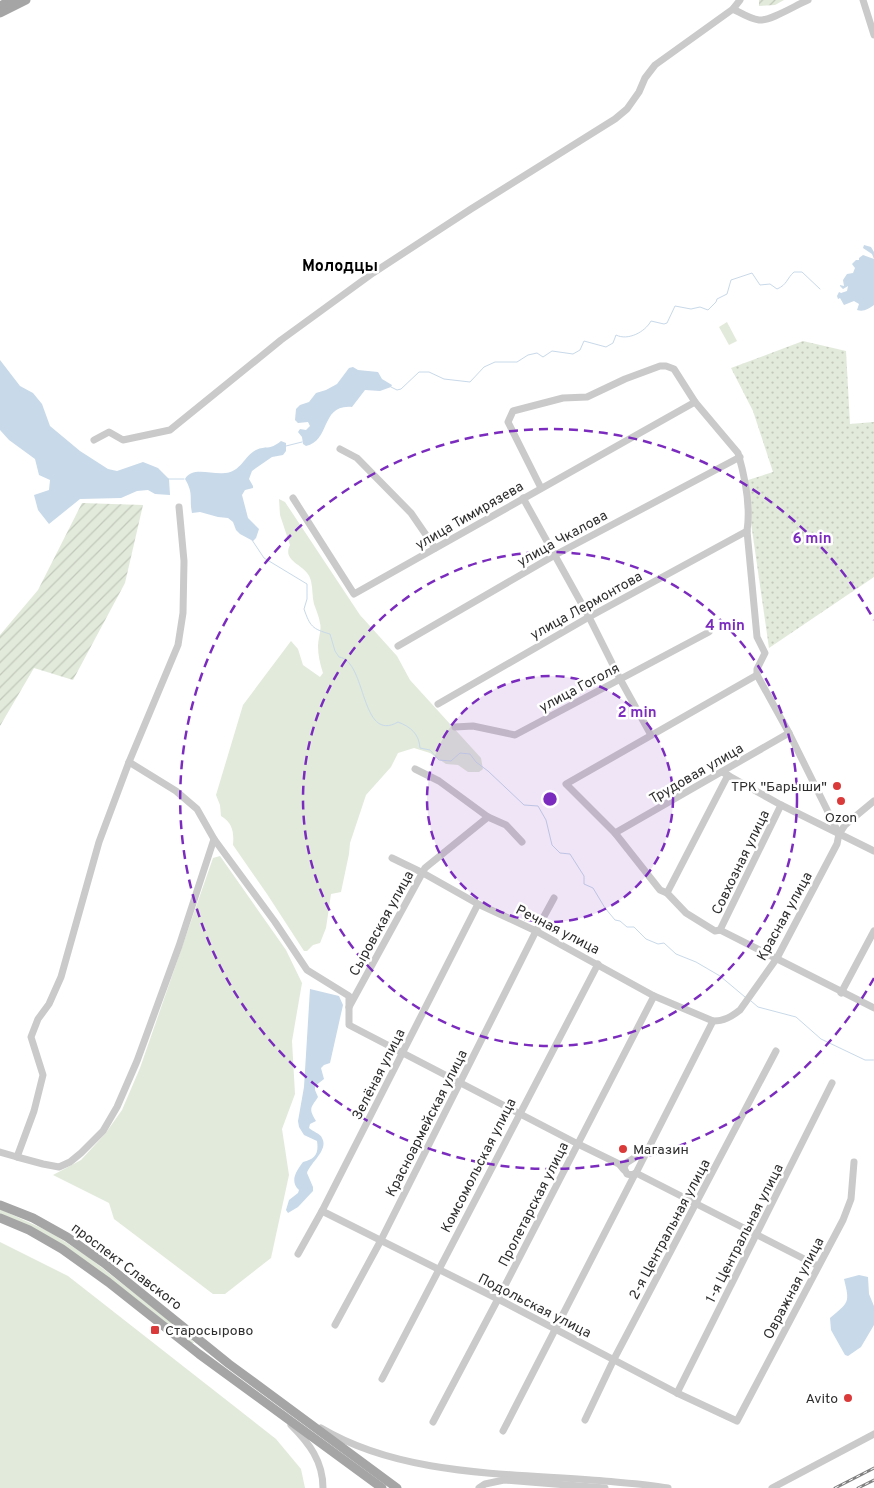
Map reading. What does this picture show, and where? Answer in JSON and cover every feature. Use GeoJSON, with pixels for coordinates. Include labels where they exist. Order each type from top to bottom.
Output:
{"type":"FeatureCollection","features":[{"type":"Feature","properties":{"kind":"main road"},"geometry":{"type":"LineString","coordinates":[[0,6],[12,0]]}},
{"type":"Feature","properties":{"kind":"main road"},"geometry":{"type":"LineString","coordinates":[[0,13],[26,0]]}},
{"type":"Feature","properties":{"kind":"main road","name":"проспект Славского"},"geometry":{"type":"LineString","coordinates":[[0,1205],[33,1218],[89,1252],[149,1298],[229,1364],[397,1488]]}},
{"type":"Feature","properties":{"kind":"main road","name":"проспект Славского"},"geometry":{"type":"LineString","coordinates":[[0,1218],[28,1230],[62,1249],[282,1416],[382,1488]]}},
{"type":"Feature","properties":{"kind":"street"},"geometry":{"type":"LineString","coordinates":[[94,440],[109,432],[123,440],[170,430],[281,340],[373,273],[615,119],[627,109],[639,92],[645,78],[655,66],[733,9],[740,0]]}},
{"type":"Feature","properties":{"kind":"street"},"geometry":{"type":"LineString","coordinates":[[733,9],[760,20],[768,19],[808,0]]}},
{"type":"Feature","properties":{"kind":"street"},"geometry":{"type":"LineString","coordinates":[[863,0],[874,35]]}},
{"type":"Feature","properties":{"kind":"street"},"geometry":{"type":"LineString","coordinates":[[541,488],[508,422],[513,411],[563,398],[587,397],[625,379],[660,366],[674,369],[695,402],[740,457],[750,516],[748,531],[758,637],[766,653],[757,669],[757,675],[789,733],[838,834]]}},
{"type":"Feature","properties":{"kind":"street","name":"улица Тимирязева"},"geometry":{"type":"LineString","coordinates":[[293,498],[354,594],[695,402]]}},
{"type":"Feature","properties":{"kind":"street"},"geometry":{"type":"LineString","coordinates":[[340,449],[357,458],[411,513],[436,548]]}},
{"type":"Feature","properties":{"kind":"street","name":"улица Чкалова"},"geometry":{"type":"LineString","coordinates":[[398,646],[555,555],[740,457]]}},
{"type":"Feature","properties":{"kind":"street"},"geometry":{"type":"LineString","coordinates":[[523,498],[589,617],[651,735]]}},
{"type":"Feature","properties":{"kind":"street"},"geometry":{"type":"LineString","coordinates":[[17,1157],[34,1111],[43,1075],[31,1036],[38,1019],[49,1004],[61,977],[99,842],[129,762],[178,644],[183,613],[184,561],[179,507]]}},
{"type":"Feature","properties":{"kind":"street","name":"улица Лермонтова"},"geometry":{"type":"LineString","coordinates":[[438,704],[589,617],[748,531]]}},
{"type":"Feature","properties":{"kind":"street","name":"улица Гоголя"},"geometry":{"type":"LineString","coordinates":[[456,727],[473,726],[515,735],[709,632]]}},
{"type":"Feature","properties":{"kind":"street"},"geometry":{"type":"LineString","coordinates":[[757,675],[566,784],[615,833],[660,890],[667,893],[686,913],[715,931],[720,930],[841,993],[874,1008]]}},
{"type":"Feature","properties":{"kind":"street","name":"Трудовая улица"},"geometry":{"type":"LineString","coordinates":[[615,833],[725,773],[789,733]]}},
{"type":"Feature","properties":{"kind":"street"},"geometry":{"type":"LineString","coordinates":[[129,762],[176,791],[197,808],[214,839],[275,922],[307,970],[349,996],[349,1025],[460,1084],[818,1266]]}},
{"type":"Feature","properties":{"kind":"street"},"geometry":{"type":"LineString","coordinates":[[415,769],[439,781],[488,817],[506,825],[522,842]]}},
{"type":"Feature","properties":{"kind":"street"},"geometry":{"type":"LineString","coordinates":[[667,893],[725,773],[781,805],[874,851]]}},
{"type":"Feature","properties":{"kind":"street"},"geometry":{"type":"LineString","coordinates":[[838,834],[845,825],[874,801]]}},
{"type":"Feature","properties":{"kind":"street","name":"Совхозная улица"},"geometry":{"type":"LineString","coordinates":[[720,930],[781,805]]}},
{"type":"Feature","properties":{"kind":"street","name":"Сыровская улица"},"geometry":{"type":"LineString","coordinates":[[348,1008],[425,868],[488,817]]}},
{"type":"Feature","properties":{"kind":"street","name":"Красная улица"},"geometry":{"type":"LineString","coordinates":[[713,1021],[727,1019],[740,1010],[777,958],[836,844],[838,834]]}},
{"type":"Feature","properties":{"kind":"street"},"geometry":{"type":"LineString","coordinates":[[0,1152],[43,1164],[59,1166],[70,1162],[103,1131],[117,1107],[137,1061],[179,946],[214,839]]}},
{"type":"Feature","properties":{"kind":"street","name":"Речная улица"},"geometry":{"type":"LineString","coordinates":[[392,858],[478,904],[536,931],[654,996],[713,1021]]}},
{"type":"Feature","properties":{"kind":"street","name":"Красноармейская улица"},"geometry":{"type":"LineString","coordinates":[[336,1325],[554,898]]}},
{"type":"Feature","properties":{"kind":"street","name":"Зелёная улица"},"geometry":{"type":"LineString","coordinates":[[298,1254],[322,1211],[478,904]]}},
{"type":"Feature","properties":{"kind":"street"},"geometry":{"type":"LineString","coordinates":[[841,993],[874,931]]}},
{"type":"Feature","properties":{"kind":"street","name":"Комсомольская улица"},"geometry":{"type":"LineString","coordinates":[[382,1379],[598,964]]}},
{"type":"Feature","properties":{"kind":"street","name":"Пролетарская улица"},"geometry":{"type":"LineString","coordinates":[[433,1422],[498,1300],[654,996]]}},
{"type":"Feature","properties":{"kind":"street"},"geometry":{"type":"LineString","coordinates":[[503,1431],[630,1184],[630,1169],[647,1150],[713,1021]]}},
{"type":"Feature","properties":{"kind":"street","name":"2-я Центральная улица"},"geometry":{"type":"LineString","coordinates":[[585,1420],[614,1359],[776,1051]]}},
{"type":"Feature","properties":{"kind":"street","name":"1-я Центральная улица"},"geometry":{"type":"LineString","coordinates":[[677,1393],[832,1083]]}},
{"type":"Feature","properties":{"kind":"street"},"geometry":{"type":"LineString","coordinates":[[630,1169],[647,1150]]}},
{"type":"Feature","properties":{"kind":"street","name":"Овражная улица"},"geometry":{"type":"LineString","coordinates":[[737,1421],[847,1211],[852,1192],[854,1162]]}},
{"type":"Feature","properties":{"kind":"street","name":"Подольская улица"},"geometry":{"type":"LineString","coordinates":[[322,1211],[614,1359],[677,1393],[737,1421]]}},
{"type":"Feature","properties":{"kind":"street"},"geometry":{"type":"LineString","coordinates":[[289,1408],[338,1438],[370,1450],[408,1460],[459,1470],[593,1485],[604,1488]]}},
{"type":"Feature","properties":{"kind":"street"},"geometry":{"type":"LineString","coordinates":[[282,1416],[307,1442],[316,1456],[321,1472],[322,1488]]}},
{"type":"Feature","properties":{"kind":"street"},"geometry":{"type":"LineString","coordinates":[[770,1488],[874,1434]]}},
{"type":"Feature","properties":{"kind":"street"},"geometry":{"type":"LineString","coordinates":[[479,1488],[485,1484],[504,1480],[572,1486],[645,1484],[668,1488]]}},
{"type":"Feature","properties":{"kind":"green space"},"geometry":{"type":"Polygon","coordinates":[[[759,0],[784,0],[775,5],[759,6],[759,0]]]}},
{"type":"Feature","properties":{"kind":"green space"},"geometry":{"type":"Polygon","coordinates":[[[727,322],[737,341],[729,345],[719,327],[727,322]]]}},
{"type":"Feature","properties":{"kind":"green space"},"geometry":{"type":"Polygon","coordinates":[[[803,341],[846,351],[850,424],[874,422],[874,577],[769,648],[745,481],[773,472],[753,411],[731,368],[803,341]]]}},
{"type":"Feature","properties":{"kind":"green space"},"geometry":{"type":"Polygon","coordinates":[[[279,499],[285,502],[360,615],[397,656],[410,680],[481,758],[483,769],[479,772],[468,772],[458,765],[446,764],[430,753],[414,748],[398,753],[391,767],[366,795],[350,843],[341,892],[331,894],[326,928],[320,943],[313,945],[307,951],[304,951],[233,845],[232,829],[221,816],[220,805],[216,795],[243,705],[291,641],[298,649],[303,665],[320,677],[323,673],[318,649],[319,618],[313,601],[311,581],[309,575],[289,556],[290,545],[280,515],[279,499]]]}},
{"type":"Feature","properties":{"kind":"green space"},"geometry":{"type":"Polygon","coordinates":[[[82,503],[143,505],[125,583],[73,680],[34,668],[0,726],[0,635],[38,590],[82,503]]]}},
{"type":"Feature","properties":{"kind":"green space"},"geometry":{"type":"Polygon","coordinates":[[[220,856],[286,950],[302,983],[292,1041],[295,1094],[282,1129],[289,1175],[271,1258],[225,1294],[213,1294],[114,1219],[109,1203],[53,1175],[81,1160],[105,1134],[122,1110],[140,1068],[213,858],[220,856]]]}},
{"type":"Feature","properties":{"kind":"green space"},"geometry":{"type":"Polygon","coordinates":[[[0,1209],[50,1232],[87,1256],[189,1336],[194,1343],[191,1343],[139,1301],[0,1216],[0,1209]]]}},
{"type":"Feature","properties":{"kind":"green space"},"geometry":{"type":"Polygon","coordinates":[[[0,1242],[68,1276],[276,1439],[301,1469],[305,1488],[0,1488],[0,1242]]]}},
{"type":"Feature","properties":{"kind":"water"},"geometry":{"type":"Polygon","coordinates":[[[864,245],[871,247],[874,252],[874,259],[872,254],[863,248],[864,245]]]}},
{"type":"Feature","properties":{"kind":"water"},"geometry":{"type":"Polygon","coordinates":[[[863,255],[874,259],[874,305],[862,311],[857,310],[859,304],[854,301],[844,305],[837,296],[839,292],[847,291],[848,286],[843,289],[840,285],[844,286],[843,280],[847,274],[853,273],[855,268],[852,264],[863,255]]]}},
{"type":"Feature","properties":{"kind":"water"},"geometry":{"type":"Polygon","coordinates":[[[0,360],[20,386],[33,393],[42,404],[50,426],[80,451],[108,469],[117,471],[143,462],[158,468],[169,479],[170,495],[155,494],[148,490],[137,491],[121,498],[80,499],[49,524],[38,510],[34,495],[49,490],[50,480],[39,475],[35,459],[9,440],[0,430],[0,360]]]}},
{"type":"Feature","properties":{"kind":"water"},"geometry":{"type":"Polygon","coordinates":[[[353,367],[358,370],[378,372],[382,379],[392,385],[380,391],[365,390],[352,407],[335,411],[319,437],[314,443],[306,446],[303,444],[302,437],[298,432],[300,429],[306,430],[310,426],[308,422],[298,423],[295,420],[296,409],[300,405],[309,402],[316,393],[337,384],[349,368],[353,367]]]}},
{"type":"Feature","properties":{"kind":"water"},"geometry":{"type":"Polygon","coordinates":[[[281,441],[286,443],[286,451],[283,455],[272,457],[252,471],[249,479],[253,488],[245,490],[242,495],[248,518],[259,529],[253,541],[240,534],[233,522],[228,518],[200,512],[192,513],[190,492],[185,479],[188,475],[197,472],[230,472],[239,467],[256,450],[273,446],[281,441]]]}},
{"type":"Feature","properties":{"kind":"water"},"geometry":{"type":"Polygon","coordinates":[[[310,989],[339,996],[343,1005],[330,1063],[321,1068],[324,1079],[315,1086],[318,1097],[311,1108],[316,1121],[310,1124],[309,1128],[320,1135],[323,1143],[321,1152],[307,1173],[313,1191],[298,1207],[288,1213],[286,1210],[289,1200],[299,1190],[294,1179],[296,1172],[303,1162],[311,1159],[317,1153],[317,1141],[304,1135],[298,1121],[304,1087],[310,989]]]}},
{"type":"Feature","properties":{"kind":"water"},"geometry":{"type":"Polygon","coordinates":[[[859,1275],[868,1277],[869,1294],[874,1306],[874,1325],[861,1347],[848,1356],[845,1355],[831,1330],[830,1318],[846,1302],[847,1293],[844,1279],[859,1275]]]}},
{"type":"Feature","properties":{"kind":"waterway"},"geometry":{"type":"LineString","coordinates":[[391,387],[397,390],[401,389],[419,372],[429,372],[444,379],[470,382],[484,367],[495,362],[517,362],[528,355],[537,353],[543,357],[552,351],[573,354],[580,350],[584,341],[606,347],[613,343],[616,335],[621,337],[631,336],[645,329],[651,321],[667,323],[675,306],[691,309],[700,307],[708,310],[717,299],[727,294],[731,280],[752,273],[760,285],[770,284],[777,289],[783,286],[794,272],[802,272],[820,289]]}},
{"type":"Feature","properties":{"kind":"waterway"},"geometry":{"type":"LineString","coordinates":[[286,446],[302,442]]}},
{"type":"Feature","properties":{"kind":"waterway"},"geometry":{"type":"LineString","coordinates":[[168,479],[184,479]]}},
{"type":"Feature","properties":{"kind":"waterway"},"geometry":{"type":"LineString","coordinates":[[252,540],[264,558],[307,584],[307,599],[304,609],[308,619],[312,626],[330,634],[335,651],[339,657],[348,662],[355,672],[370,712],[377,722],[386,726],[398,722],[407,726],[416,735],[420,748],[430,750],[439,760],[451,761],[460,753],[470,754],[476,762],[524,805],[538,806],[546,820],[552,845],[560,853],[570,854],[584,876],[584,884],[593,888],[615,920],[620,921],[627,927],[634,927],[646,939],[658,944],[664,943],[676,954],[696,962],[720,976],[745,997]]}},
{"type":"Feature","properties":{"kind":"waterway"},"geometry":{"type":"LineString","coordinates":[[751,1001],[758,1007],[796,1017],[821,1039],[865,1060],[874,1060]]}},
{"type":"Feature","properties":{"kind":"railway"},"geometry":{"type":"LineString","coordinates":[[835,1488],[874,1468]]}},
{"type":"Feature","properties":{"kind":"railway"},"geometry":{"type":"LineString","coordinates":[[858,1488],[874,1480]]}},
{"type":"Feature","properties":{"kind":"place","name":"ТРК \"Барыши\""},"geometry":{"type":"Point","coordinates":[837,786]}},
{"type":"Feature","properties":{"kind":"place","name":"Ozon"},"geometry":{"type":"Point","coordinates":[841,801]}},
{"type":"Feature","properties":{"kind":"place","name":"Магазин"},"geometry":{"type":"Point","coordinates":[623,1149]}},
{"type":"Feature","properties":{"kind":"place","name":"Старосырово"},"geometry":{"type":"Point","coordinates":[155,1330]}},
{"type":"Feature","properties":{"kind":"place","name":"Avito"},"geometry":{"type":"Point","coordinates":[848,1398]}},
{"type":"Feature","properties":{"kind":"district","name":"Молодцы"},"geometry":{"type":"Point","coordinates":[340,265]}}]}
